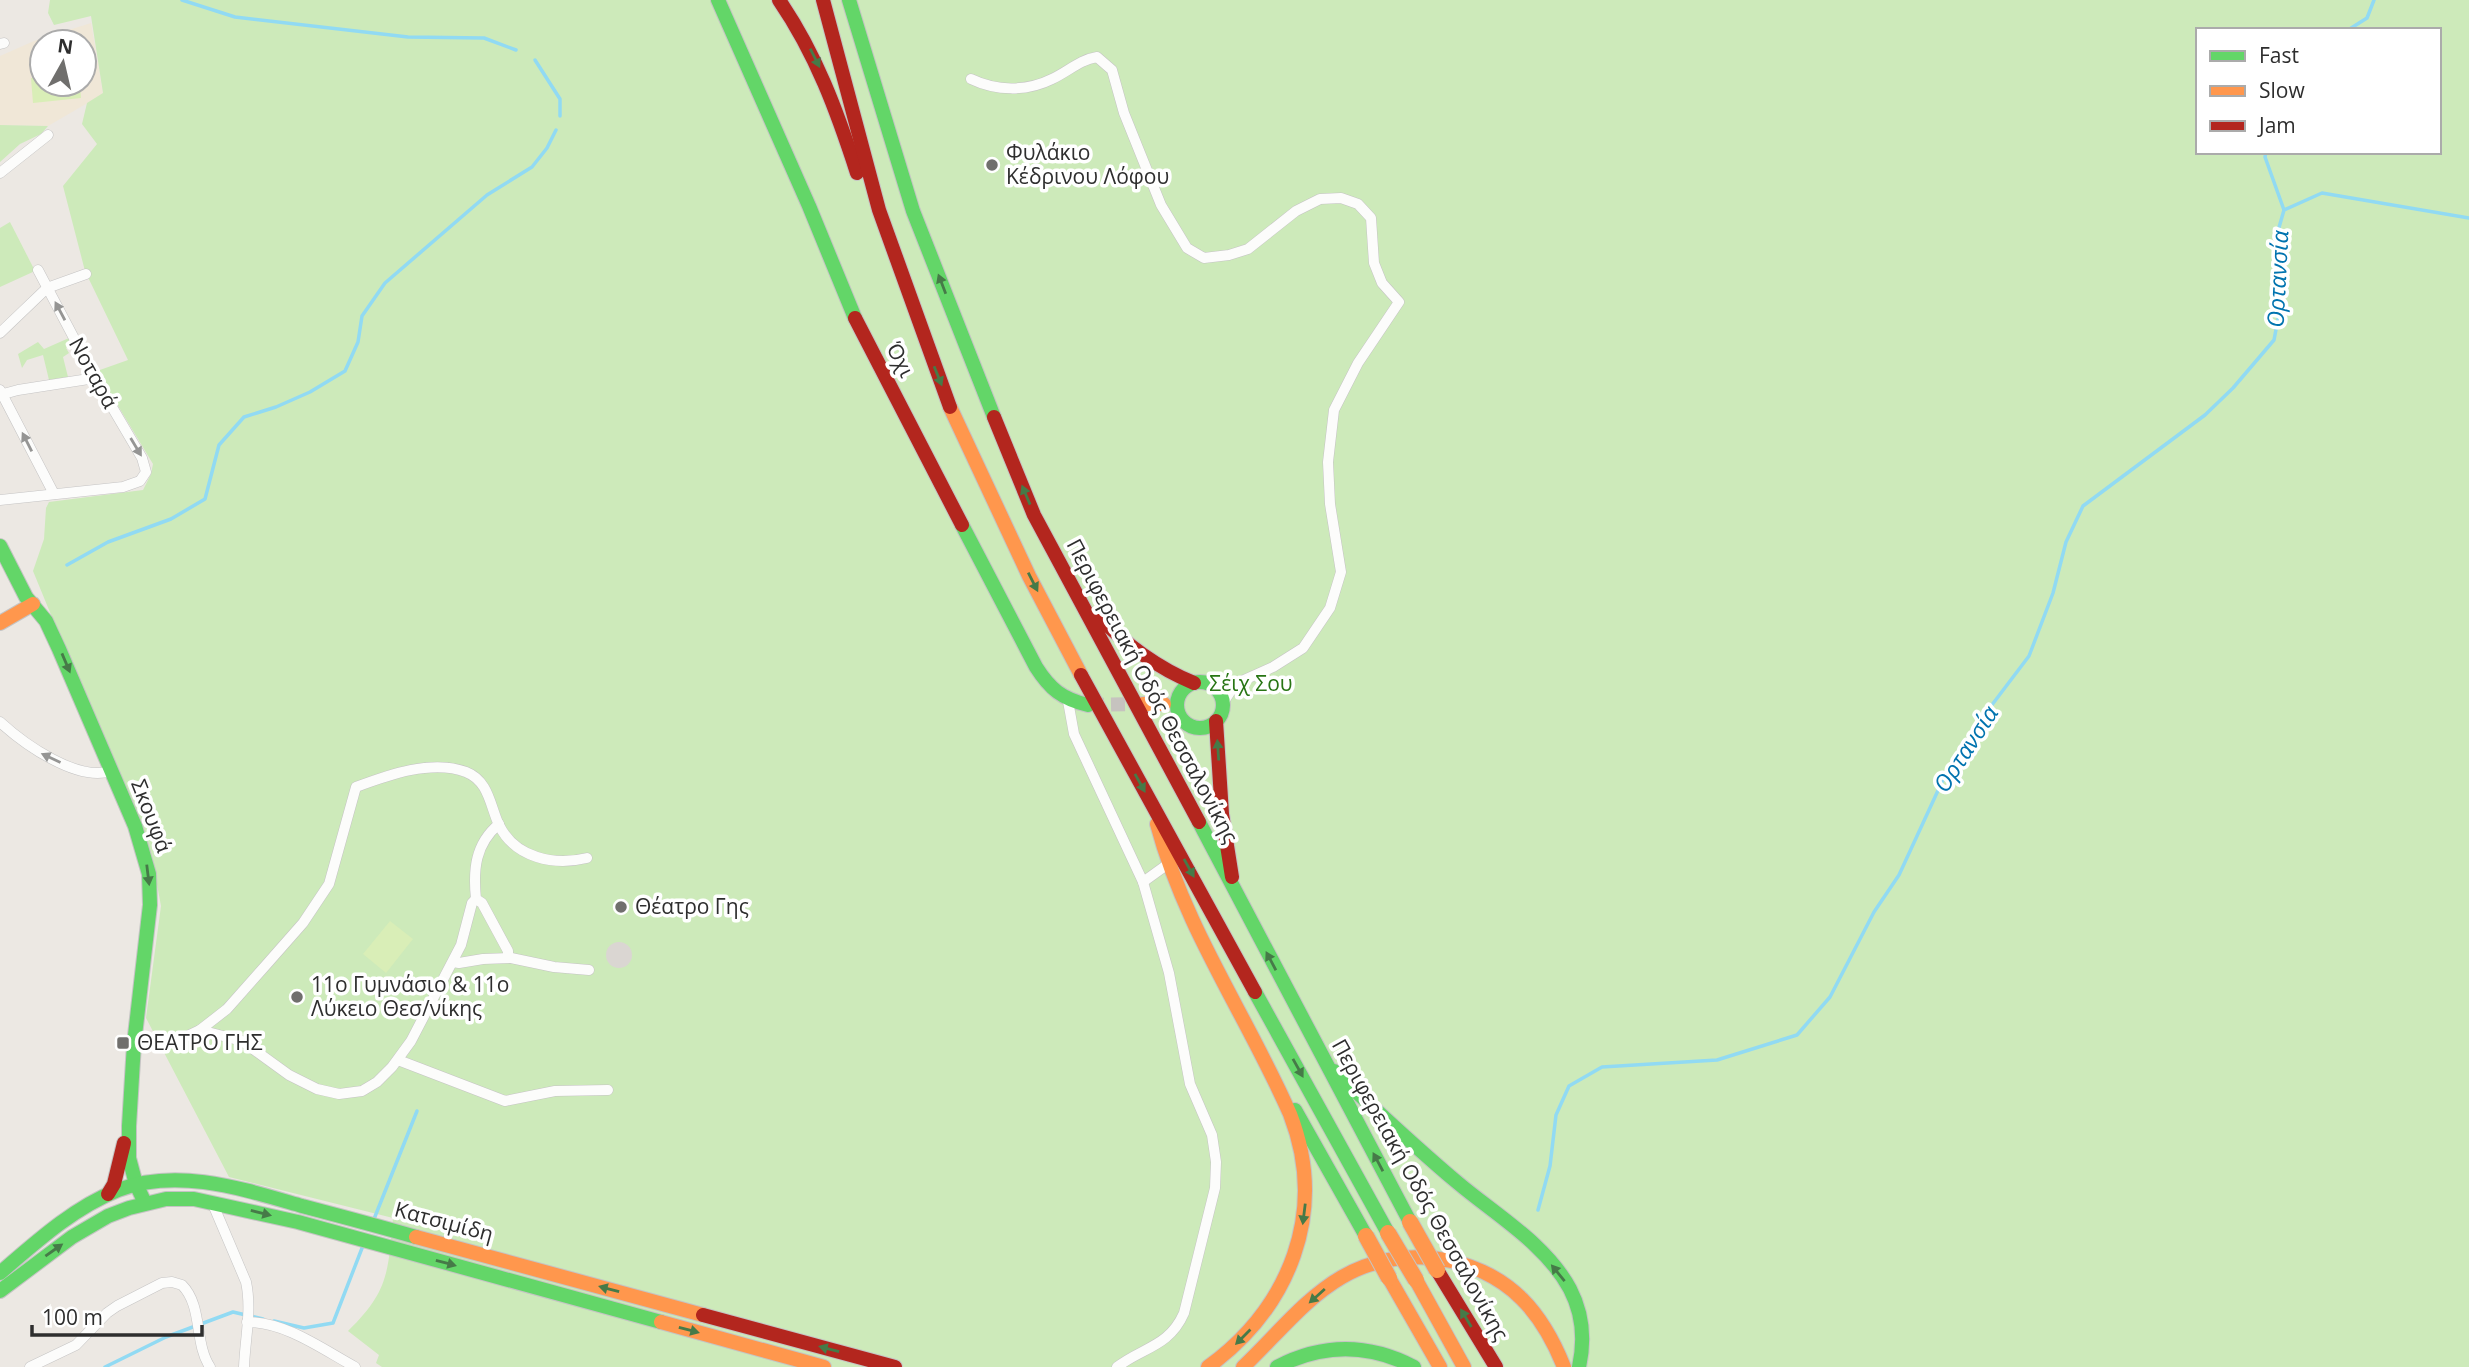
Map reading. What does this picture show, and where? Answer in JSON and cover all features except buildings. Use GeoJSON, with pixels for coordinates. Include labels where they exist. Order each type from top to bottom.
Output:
{"type":"FeatureCollection","features":[{"type":"Feature","properties":{"kind":"main road","name":"Όχι"},"geometry":{"type":"LineString","coordinates":[[718,0],[809,206],[849,307],[1036,667],[1051,692],[1068,701]]}},
{"type":"Feature","properties":{"kind":"main road"},"geometry":{"type":"LineString","coordinates":[[779,0],[802,33],[820,68],[833,99],[889,271],[898,291],[914,312]]}},
{"type":"Feature","properties":{"kind":"main road"},"geometry":{"type":"LineString","coordinates":[[823,0],[879,210],[957,425],[1024,565],[1154,809],[1464,1367]]}},
{"type":"Feature","properties":{"kind":"main road","name":"Περιφερειακή Οδός Θεσσαλονίκης"},"geometry":{"type":"LineString","coordinates":[[849,0],[914,211],[970,360],[1034,515],[1410,1222],[1496,1367]]}},
{"type":"Feature","properties":{"kind":"main road","name":"Σκουφά"},"geometry":{"type":"LineString","coordinates":[[0,546],[26,597],[44,618],[60,649],[139,836],[150,881],[129,1126],[129,1158],[136,1184],[145,1203]]}},
{"type":"Feature","properties":{"kind":"main road"},"geometry":{"type":"LineString","coordinates":[[1081,599],[1126,645],[1153,663],[1194,683],[1211,685],[1217,689],[1223,704],[1216,721],[1199,728],[1191,726],[1164,704]]}},
{"type":"Feature","properties":{"kind":"main road"},"geometry":{"type":"LineString","coordinates":[[0,623],[33,604]]}},
{"type":"Feature","properties":{"kind":"main road"},"geometry":{"type":"LineString","coordinates":[[1143,704],[1164,704],[1194,683]]}},
{"type":"Feature","properties":{"kind":"main road"},"geometry":{"type":"LineString","coordinates":[[1180,694],[1177,708],[1180,716]]}},
{"type":"Feature","properties":{"kind":"main road"},"geometry":{"type":"LineString","coordinates":[[1068,701],[1088,705]]}},
{"type":"Feature","properties":{"kind":"main road"},"geometry":{"type":"LineString","coordinates":[[1216,721],[1222,814],[1234,891]]}},
{"type":"Feature","properties":{"kind":"main road"},"geometry":{"type":"LineString","coordinates":[[1154,809],[1167,864],[1196,930],[1274,1078],[1303,1122],[1440,1367]]}},
{"type":"Feature","properties":{"kind":"main road"},"geometry":{"type":"LineString","coordinates":[[1323,1061],[1550,1263],[1574,1298],[1584,1335],[1579,1367]]}},
{"type":"Feature","properties":{"kind":"main road"},"geometry":{"type":"LineString","coordinates":[[1208,1367],[1243,1339],[1262,1316],[1279,1289],[1299,1242],[1306,1192],[1302,1152],[1274,1078]]}},
{"type":"Feature","properties":{"kind":"main road","name":"Σκουφά"},"geometry":{"type":"LineString","coordinates":[[108,1195],[114,1184],[129,1126]]}},
{"type":"Feature","properties":{"kind":"main road","name":"Κατσιμίδη"},"geometry":{"type":"LineString","coordinates":[[0,1273],[73,1214],[108,1195],[136,1184],[170,1180],[222,1185],[895,1367]]}},
{"type":"Feature","properties":{"kind":"main road","name":"Κατσιμίδη"},"geometry":{"type":"LineString","coordinates":[[0,1291],[93,1225],[118,1212],[172,1198],[212,1202],[360,1239],[824,1367]]}},
{"type":"Feature","properties":{"kind":"main road"},"geometry":{"type":"LineString","coordinates":[[1243,1367],[1322,1291],[1344,1276],[1376,1263],[1414,1258],[1436,1259],[1466,1266],[1508,1286],[1538,1318],[1564,1367]]}},
{"type":"Feature","properties":{"kind":"main road"},"geometry":{"type":"LineString","coordinates":[[1277,1367],[1307,1353],[1344,1347],[1378,1351],[1414,1367]]}},
{"type":"Feature","properties":{"kind":"street"},"geometry":{"type":"LineString","coordinates":[[971,79],[985,86],[1006,89],[1029,86],[1051,80],[1083,59],[1097,57],[1112,70],[1124,113],[1161,205],[1187,248],[1204,258],[1248,249],[1296,211],[1320,199],[1341,198],[1358,204],[1371,218],[1374,263],[1382,283],[1399,302],[1358,363],[1334,410],[1328,462],[1330,504],[1341,572],[1330,608],[1303,648],[1273,667],[1235,684],[1211,685]]}},
{"type":"Feature","properties":{"kind":"street"},"geometry":{"type":"LineString","coordinates":[[0,173],[48,135]]}},
{"type":"Feature","properties":{"kind":"street","name":"Νοταρά"},"geometry":{"type":"LineString","coordinates":[[38,270],[95,378],[147,467],[140,481],[129,485],[54,494]]}},
{"type":"Feature","properties":{"kind":"street"},"geometry":{"type":"LineString","coordinates":[[0,333],[47,288],[86,274]]}},
{"type":"Feature","properties":{"kind":"street"},"geometry":{"type":"LineString","coordinates":[[0,500],[54,494],[1,393],[95,378]]}},
{"type":"Feature","properties":{"kind":"street"},"geometry":{"type":"LineString","coordinates":[[1223,704],[1235,684]]}},
{"type":"Feature","properties":{"kind":"street"},"geometry":{"type":"LineString","coordinates":[[1068,701],[1074,734],[1143,882],[1169,973],[1190,1084],[1212,1135],[1216,1162],[1215,1188],[1184,1314],[1178,1326],[1157,1345],[1117,1367]]}},
{"type":"Feature","properties":{"kind":"street"},"geometry":{"type":"LineString","coordinates":[[0,722],[27,744],[60,762],[100,774],[111,771]]}},
{"type":"Feature","properties":{"kind":"street"},"geometry":{"type":"LineString","coordinates":[[134,1044],[179,1040],[200,1030],[239,997],[316,905],[329,884],[356,787],[405,772],[425,769],[458,770],[467,773],[481,784],[491,798],[499,824],[517,846],[537,858],[565,863],[587,858]]}},
{"type":"Feature","properties":{"kind":"street"},"geometry":{"type":"LineString","coordinates":[[200,1030],[237,1038],[301,1082],[334,1094],[350,1094],[366,1089],[383,1077],[398,1060],[453,962],[464,938],[472,903],[476,899],[476,859],[488,833],[499,824]]}},
{"type":"Feature","properties":{"kind":"street"},"geometry":{"type":"LineString","coordinates":[[1143,882],[1167,864]]}},
{"type":"Feature","properties":{"kind":"street"},"geometry":{"type":"LineString","coordinates":[[476,899],[482,903],[507,949],[508,957],[511,958]]}},
{"type":"Feature","properties":{"kind":"street"},"geometry":{"type":"LineString","coordinates":[[453,962],[511,958],[554,967],[589,970]]}},
{"type":"Feature","properties":{"kind":"street"},"geometry":{"type":"LineString","coordinates":[[398,1060],[505,1101],[555,1091],[608,1090]]}},
{"type":"Feature","properties":{"kind":"street"},"geometry":{"type":"LineString","coordinates":[[212,1202],[246,1282],[248,1317],[244,1367]]}},
{"type":"Feature","properties":{"kind":"street"},"geometry":{"type":"LineString","coordinates":[[30,1367],[76,1345],[110,1311],[162,1283],[172,1282],[184,1286],[191,1298],[204,1355],[210,1367]]}},
{"type":"Feature","properties":{"kind":"street"},"geometry":{"type":"LineString","coordinates":[[248,1317],[306,1340],[355,1367]]}},
{"type":"Feature","properties":{"kind":"shaded area"},"geometry":{"type":"Polygon","coordinates":[[[91,23],[92,28],[75,28],[91,23]]]}},
{"type":"Feature","properties":{"kind":"shaded area"},"geometry":{"type":"Polygon","coordinates":[[[28,44],[28,98],[96,98],[48,126],[0,125],[0,56],[28,44]]]}},
{"type":"Feature","properties":{"kind":"shaded area"},"geometry":{"type":"Polygon","coordinates":[[[98,64],[103,94],[98,97],[98,64]]]}},
{"type":"Feature","properties":{"kind":"shaded area"},"geometry":{"type":"Polygon","coordinates":[[[619,942],[628,946],[632,955],[628,964],[619,968],[610,964],[606,955],[610,946],[619,942]]]}},
{"type":"Feature","properties":{"kind":"green space","name":"Σέιχ Σου"},"geometry":{"type":"Polygon","coordinates":[[[50,0],[2469,0],[2469,1367],[382,1367],[376,1363],[379,1355],[348,1331],[372,1304],[384,1280],[393,1218],[229,1177],[146,1018],[161,906],[153,863],[33,571],[44,539],[46,508],[49,502],[143,490],[153,464],[97,371],[128,360],[85,271],[63,186],[97,144],[82,124],[87,103],[103,93],[98,61],[98,28],[93,28],[91,16],[54,25],[48,13],[50,0]]]}},
{"type":"Feature","properties":{"kind":"green space"},"geometry":{"type":"Polygon","coordinates":[[[33,98],[81,98],[33,103],[33,98]]]}},
{"type":"Feature","properties":{"kind":"green space"},"geometry":{"type":"Polygon","coordinates":[[[0,125],[48,126],[41,134],[20,144],[0,162],[0,125]]]}},
{"type":"Feature","properties":{"kind":"green space"},"geometry":{"type":"Polygon","coordinates":[[[10,222],[35,271],[0,287],[0,228],[10,222]]]}},
{"type":"Feature","properties":{"kind":"green space"},"geometry":{"type":"Polygon","coordinates":[[[69,338],[72,345],[66,348],[69,353],[63,357],[68,377],[49,380],[43,355],[27,360],[22,368],[18,354],[38,342],[44,349],[69,338]]]}},
{"type":"Feature","properties":{"kind":"green space"},"geometry":{"type":"Polygon","coordinates":[[[390,921],[413,939],[386,973],[363,954],[390,921]]]}},
{"type":"Feature","properties":{"kind":"waterway"},"geometry":{"type":"LineString","coordinates":[[182,0],[235,17],[408,37],[484,38],[516,50]]}},
{"type":"Feature","properties":{"kind":"waterway","name":"Ορτανσία"},"geometry":{"type":"LineString","coordinates":[[2351,28],[2367,18],[2374,0]]}},
{"type":"Feature","properties":{"kind":"waterway"},"geometry":{"type":"LineString","coordinates":[[535,60],[560,99],[560,116]]}},
{"type":"Feature","properties":{"kind":"waterway"},"geometry":{"type":"LineString","coordinates":[[67,565],[108,542],[171,519],[205,499],[219,445],[244,417],[310,392],[345,371],[358,342],[362,316],[385,283],[487,195],[532,167],[547,148],[556,130]]}},
{"type":"Feature","properties":{"kind":"waterway","name":"Ορτανσία"},"geometry":{"type":"LineString","coordinates":[[2266,154],[2284,210]]}},
{"type":"Feature","properties":{"kind":"waterway","name":"Ορτανσία"},"geometry":{"type":"LineString","coordinates":[[1538,1210],[1550,1166],[1556,1115],[1569,1086],[1602,1067],[1717,1060],[1797,1035],[1830,997],[1874,912],[1899,875],[1947,771],[1982,718],[2029,656],[2053,593],[2066,542],[2083,506],[2205,415],[2233,388],[2274,340],[2282,298],[2282,250],[2278,231],[2284,210],[2322,193],[2469,218]]}},
{"type":"Feature","properties":{"kind":"waterway"},"geometry":{"type":"LineString","coordinates":[[374,1219],[417,1111]]}},
{"type":"Feature","properties":{"kind":"waterway"},"geometry":{"type":"LineString","coordinates":[[274,1321],[304,1328],[333,1323],[364,1243]]}},
{"type":"Feature","properties":{"kind":"waterway"},"geometry":{"type":"LineString","coordinates":[[105,1367],[166,1337],[233,1312],[263,1319]]}},
{"type":"Feature","properties":{"kind":"tunnel"},"geometry":{"type":"LineString","coordinates":[[1090,705],[1143,704]]}},
{"type":"Feature","properties":{"kind":"traffic: fast"},"geometry":{"type":"LineString","coordinates":[[718,0],[855,318]]}},
{"type":"Feature","properties":{"kind":"traffic: fast"},"geometry":{"type":"LineString","coordinates":[[849,0],[913,211],[994,417]]}},
{"type":"Feature","properties":{"kind":"traffic: fast"},"geometry":{"type":"LineString","coordinates":[[962,525],[1041,675],[1064,696],[1088,705]]}},
{"type":"Feature","properties":{"kind":"traffic: fast"},"geometry":{"type":"LineString","coordinates":[[0,546],[26,597],[46,621],[59,649],[135,826],[149,874],[150,905],[134,1044],[129,1126],[129,1158],[136,1184],[145,1203]]}},
{"type":"Feature","properties":{"kind":"traffic: fast"},"geometry":{"type":"LineString","coordinates":[[1200,682],[1216,689],[1223,705],[1216,721],[1200,728],[1184,721],[1177,705],[1184,689],[1200,682]]}},
{"type":"Feature","properties":{"kind":"traffic: fast"},"geometry":{"type":"LineString","coordinates":[[1199,822],[1410,1222]]}},
{"type":"Feature","properties":{"kind":"traffic: fast"},"geometry":{"type":"LineString","coordinates":[[1255,992],[1388,1233]]}},
{"type":"Feature","properties":{"kind":"traffic: fast"},"geometry":{"type":"LineString","coordinates":[[1334,1071],[1426,1156],[1519,1231],[1548,1258],[1570,1289],[1578,1308],[1582,1337],[1579,1367]]}},
{"type":"Feature","properties":{"kind":"traffic: fast"},"geometry":{"type":"LineString","coordinates":[[1295,1110],[1366,1236]]}},
{"type":"Feature","properties":{"kind":"traffic: fast"},"geometry":{"type":"LineString","coordinates":[[0,1273],[56,1227],[101,1197],[141,1183],[164,1180],[187,1180],[234,1187],[416,1237]]}},
{"type":"Feature","properties":{"kind":"traffic: fast"},"geometry":{"type":"LineString","coordinates":[[0,1291],[72,1237],[108,1216],[166,1199],[194,1199],[298,1222],[661,1322]]}},
{"type":"Feature","properties":{"kind":"traffic: fast"},"geometry":{"type":"LineString","coordinates":[[1277,1367],[1311,1353],[1346,1349],[1380,1353],[1414,1367]]}},
{"type":"Feature","properties":{"kind":"traffic: slow"},"geometry":{"type":"LineString","coordinates":[[950,407],[1029,576],[1081,675]]}},
{"type":"Feature","properties":{"kind":"traffic: slow"},"geometry":{"type":"LineString","coordinates":[[0,623],[33,604]]}},
{"type":"Feature","properties":{"kind":"traffic: slow"},"geometry":{"type":"LineString","coordinates":[[1143,704],[1164,704]]}},
{"type":"Feature","properties":{"kind":"traffic: slow"},"geometry":{"type":"LineString","coordinates":[[1157,824],[1169,863],[1200,936],[1290,1114],[1301,1151],[1305,1186],[1302,1221],[1294,1255],[1280,1286],[1261,1316],[1237,1343],[1208,1367]]}},
{"type":"Feature","properties":{"kind":"traffic: slow"},"geometry":{"type":"LineString","coordinates":[[1410,1222],[1437,1270]]}},
{"type":"Feature","properties":{"kind":"traffic: slow"},"geometry":{"type":"LineString","coordinates":[[1388,1233],[1416,1280]]}},
{"type":"Feature","properties":{"kind":"traffic: slow"},"geometry":{"type":"LineString","coordinates":[[1366,1236],[1389,1278]]}},
{"type":"Feature","properties":{"kind":"traffic: slow"},"geometry":{"type":"LineString","coordinates":[[416,1237],[703,1315]]}},
{"type":"Feature","properties":{"kind":"traffic: slow"},"geometry":{"type":"LineString","coordinates":[[1243,1367],[1302,1307],[1328,1286],[1364,1267],[1411,1257],[1460,1263],[1503,1283],[1522,1299],[1541,1322],[1564,1367]]}},
{"type":"Feature","properties":{"kind":"traffic: slow"},"geometry":{"type":"LineString","coordinates":[[1389,1278],[1440,1367]]}},
{"type":"Feature","properties":{"kind":"traffic: slow"},"geometry":{"type":"LineString","coordinates":[[1416,1280],[1464,1367]]}},
{"type":"Feature","properties":{"kind":"traffic: slow"},"geometry":{"type":"LineString","coordinates":[[661,1322],[824,1367]]}},
{"type":"Feature","properties":{"kind":"traffic: jam"},"geometry":{"type":"LineString","coordinates":[[779,0],[804,41],[824,83],[857,173]]}},
{"type":"Feature","properties":{"kind":"traffic: jam"},"geometry":{"type":"LineString","coordinates":[[823,0],[879,210],[950,407]]}},
{"type":"Feature","properties":{"kind":"traffic: jam"},"geometry":{"type":"LineString","coordinates":[[855,318],[962,525]]}},
{"type":"Feature","properties":{"kind":"traffic: jam"},"geometry":{"type":"LineString","coordinates":[[994,417],[1034,515],[1199,822]]}},
{"type":"Feature","properties":{"kind":"traffic: jam"},"geometry":{"type":"LineString","coordinates":[[1096,614],[1141,654],[1194,683]]}},
{"type":"Feature","properties":{"kind":"traffic: jam"},"geometry":{"type":"LineString","coordinates":[[1081,675],[1255,992]]}},
{"type":"Feature","properties":{"kind":"traffic: jam"},"geometry":{"type":"LineString","coordinates":[[1216,721],[1222,814],[1232,877]]}},
{"type":"Feature","properties":{"kind":"traffic: jam"},"geometry":{"type":"LineString","coordinates":[[108,1194],[114,1184],[124,1143]]}},
{"type":"Feature","properties":{"kind":"traffic: jam"},"geometry":{"type":"LineString","coordinates":[[1437,1270],[1496,1367]]}},
{"type":"Feature","properties":{"kind":"traffic: jam"},"geometry":{"type":"LineString","coordinates":[[703,1315],[895,1367]]}},
{"type":"Feature","properties":{"kind":"place","name":"Φυλάκιο Κέδρινου Λόφου"},"geometry":{"type":"Point","coordinates":[992,165]}},
{"type":"Feature","properties":{"kind":"place","name":"Θέατρο Γης"},"geometry":{"type":"Point","coordinates":[621,907]}},
{"type":"Feature","properties":{"kind":"place","name":"11ο Γυμνάσιο & 11ο Λύκειο Θεσ/νίκης"},"geometry":{"type":"Point","coordinates":[297,997]}},
{"type":"Feature","properties":{"kind":"place","name":"ΘΕΑΤΡΟ ΓΗΣ"},"geometry":{"type":"Point","coordinates":[123,1043]}}]}
